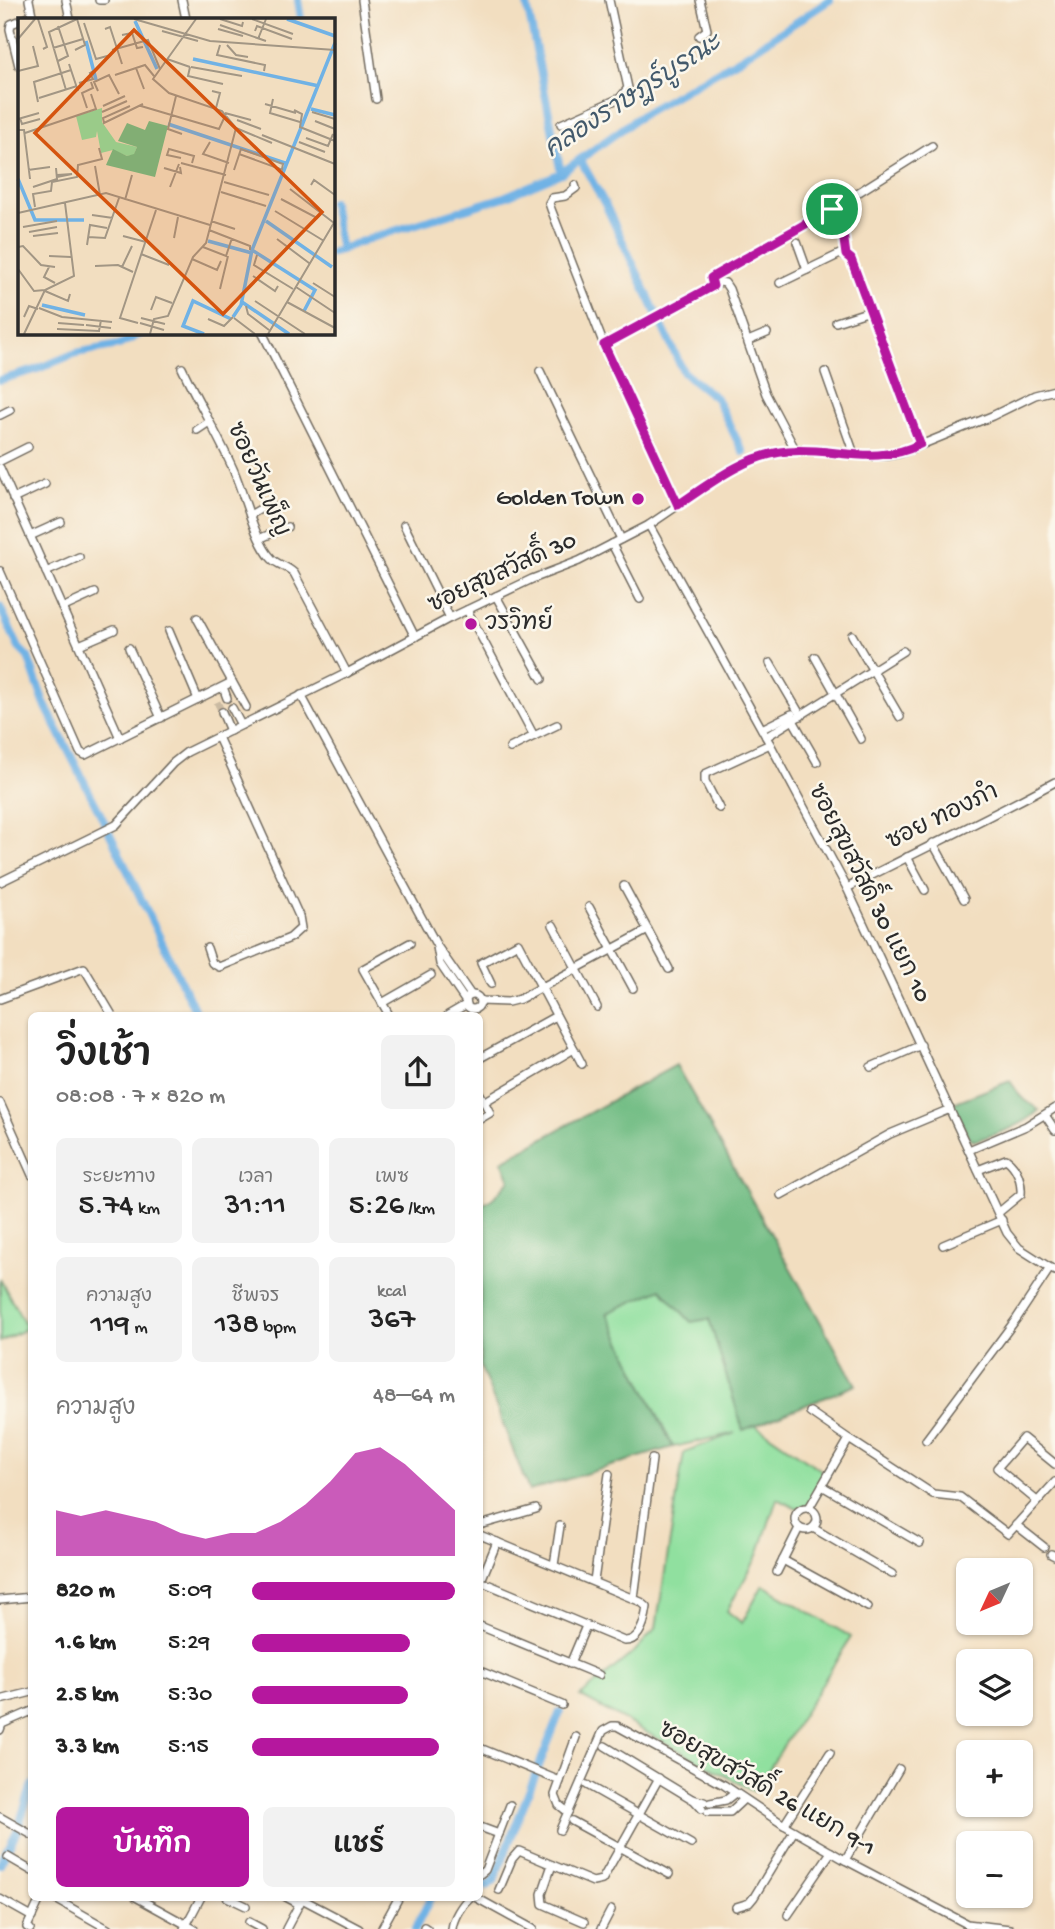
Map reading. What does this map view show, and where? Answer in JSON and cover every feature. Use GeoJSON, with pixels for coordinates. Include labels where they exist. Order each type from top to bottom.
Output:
{"type":"FeatureCollection","features":[{"type":"Feature","properties":{"kind":"street"},"geometry":{"type":"LineString","coordinates":[[27,18],[32,15],[29,0]]}},
{"type":"Feature","properties":{"kind":"street"},"geometry":{"type":"LineString","coordinates":[[66,0],[70,18]]}},
{"type":"Feature","properties":{"kind":"street"},"geometry":{"type":"LineString","coordinates":[[99,0],[104,0]]}},
{"type":"Feature","properties":{"kind":"street"},"geometry":{"type":"LineString","coordinates":[[181,0],[186,18]]}},
{"type":"Feature","properties":{"kind":"street"},"geometry":{"type":"LineString","coordinates":[[362,0],[376,99]]}},
{"type":"Feature","properties":{"kind":"street"},"geometry":{"type":"LineString","coordinates":[[561,124],[620,98],[628,88],[608,0]]}},
{"type":"Feature","properties":{"kind":"street"},"geometry":{"type":"LineString","coordinates":[[699,36],[707,30],[701,0]]}},
{"type":"Feature","properties":{"kind":"street"},"geometry":{"type":"LineString","coordinates":[[18,21],[11,24],[10,29],[18,62]]}},
{"type":"Feature","properties":{"kind":"street"},"geometry":{"type":"LineString","coordinates":[[713,286],[711,278],[714,276],[832,209],[932,146]]}},
{"type":"Feature","properties":{"kind":"street"},"geometry":{"type":"LineString","coordinates":[[575,185],[572,193],[552,198],[549,203],[604,345],[678,505]]}},
{"type":"Feature","properties":{"kind":"street"},"geometry":{"type":"LineString","coordinates":[[832,209],[843,233],[846,255]]}},
{"type":"Feature","properties":{"kind":"street"},"geometry":{"type":"LineString","coordinates":[[797,242],[807,270]]}},
{"type":"Feature","properties":{"kind":"street"},"geometry":{"type":"LineString","coordinates":[[780,282],[840,254],[851,259],[920,444]]}},
{"type":"Feature","properties":{"kind":"street"},"geometry":{"type":"LineString","coordinates":[[604,345],[720,282],[725,283],[766,394],[796,451]]}},
{"type":"Feature","properties":{"kind":"street"},"geometry":{"type":"LineString","coordinates":[[836,322],[870,312]]}},
{"type":"Feature","properties":{"kind":"street"},"geometry":{"type":"LineString","coordinates":[[748,341],[767,333]]}},
{"type":"Feature","properties":{"kind":"street"},"geometry":{"type":"LineString","coordinates":[[263,334],[415,637]]}},
{"type":"Feature","properties":{"kind":"street","name":"ซอยวันเพ็ญ"},"geometry":{"type":"LineString","coordinates":[[182,368],[233,469],[261,538],[273,560],[294,573],[347,673]]}},
{"type":"Feature","properties":{"kind":"street"},"geometry":{"type":"LineString","coordinates":[[540,371],[621,540]]}},
{"type":"Feature","properties":{"kind":"street"},"geometry":{"type":"LineString","coordinates":[[825,372],[854,454]]}},
{"type":"Feature","properties":{"kind":"street","name":"ซอยสุขสวัสดิ์ 30"},"geometry":{"type":"LineString","coordinates":[[0,882],[116,825],[180,757],[450,618],[621,540],[649,525],[733,468],[764,456],[796,451],[887,456],[992,416],[1035,395],[1055,390]]}},
{"type":"Feature","properties":{"kind":"street"},"geometry":{"type":"LineString","coordinates":[[0,415],[10,410]]}},
{"type":"Feature","properties":{"kind":"street"},"geometry":{"type":"LineString","coordinates":[[197,430],[209,422]]}},
{"type":"Feature","properties":{"kind":"street"},"geometry":{"type":"LineString","coordinates":[[0,461],[28,447]]}},
{"type":"Feature","properties":{"kind":"street"},"geometry":{"type":"LineString","coordinates":[[0,468],[120,738]]}},
{"type":"Feature","properties":{"kind":"street"},"geometry":{"type":"LineString","coordinates":[[13,499],[45,484]]}},
{"type":"Feature","properties":{"kind":"street"},"geometry":{"type":"LineString","coordinates":[[250,515],[272,506]]}},
{"type":"Feature","properties":{"kind":"street"},"geometry":{"type":"LineString","coordinates":[[30,536],[61,522]]}},
{"type":"Feature","properties":{"kind":"street"},"geometry":{"type":"LineString","coordinates":[[404,525],[450,618]]}},
{"type":"Feature","properties":{"kind":"street","name":"ซอยสุขสวัสดิ์ 30 แยก 10"},"geometry":{"type":"LineString","coordinates":[[649,525],[847,888],[1000,1217],[1019,1248],[1053,1269]]}},
{"type":"Feature","properties":{"kind":"street"},"geometry":{"type":"LineString","coordinates":[[261,538],[287,527]]}},
{"type":"Feature","properties":{"kind":"street"},"geometry":{"type":"LineString","coordinates":[[612,544],[640,599]]}},
{"type":"Feature","properties":{"kind":"street"},"geometry":{"type":"LineString","coordinates":[[46,572],[79,557]]}},
{"type":"Feature","properties":{"kind":"street"},"geometry":{"type":"LineString","coordinates":[[0,570],[80,752],[86,755],[232,682]]}},
{"type":"Feature","properties":{"kind":"street"},"geometry":{"type":"LineString","coordinates":[[62,608],[95,593]]}},
{"type":"Feature","properties":{"kind":"street"},"geometry":{"type":"LineString","coordinates":[[496,596],[542,679]]}},
{"type":"Feature","properties":{"kind":"street"},"geometry":{"type":"LineString","coordinates":[[467,610],[534,736]]}},
{"type":"Feature","properties":{"kind":"street"},"geometry":{"type":"LineString","coordinates":[[197,618],[246,707]]}},
{"type":"Feature","properties":{"kind":"street"},"geometry":{"type":"LineString","coordinates":[[79,645],[114,631]]}},
{"type":"Feature","properties":{"kind":"street"},"geometry":{"type":"LineString","coordinates":[[169,631],[198,699]]}},
{"type":"Feature","properties":{"kind":"street"},"geometry":{"type":"LineString","coordinates":[[852,635],[900,717]]}},
{"type":"Feature","properties":{"kind":"street"},"geometry":{"type":"LineString","coordinates":[[130,648],[161,718]]}},
{"type":"Feature","properties":{"kind":"street"},"geometry":{"type":"LineString","coordinates":[[762,729],[802,713],[904,651]]}},
{"type":"Feature","properties":{"kind":"street"},"geometry":{"type":"LineString","coordinates":[[815,657],[861,739]]}},
{"type":"Feature","properties":{"kind":"street"},"geometry":{"type":"LineString","coordinates":[[770,663],[802,713]]}},
{"type":"Feature","properties":{"kind":"street"},"geometry":{"type":"LineString","coordinates":[[223,687],[227,698]]}},
{"type":"Feature","properties":{"kind":"street"},"geometry":{"type":"LineString","coordinates":[[212,692],[217,702]]}},
{"type":"Feature","properties":{"kind":"street"},"geometry":{"type":"LineString","coordinates":[[302,695],[437,946],[440,964],[468,1000],[471,1008],[477,1008],[480,1001]]}},
{"type":"Feature","properties":{"kind":"street"},"geometry":{"type":"LineString","coordinates":[[232,708],[241,725]]}},
{"type":"Feature","properties":{"kind":"street"},"geometry":{"type":"LineString","coordinates":[[222,712],[230,731]]}},
{"type":"Feature","properties":{"kind":"street"},"geometry":{"type":"LineString","coordinates":[[719,808],[705,781],[705,774],[768,740],[792,718]]}},
{"type":"Feature","properties":{"kind":"street"},"geometry":{"type":"LineString","coordinates":[[792,718],[817,762]]}},
{"type":"Feature","properties":{"kind":"street"},"geometry":{"type":"LineString","coordinates":[[510,748],[557,725]]}},
{"type":"Feature","properties":{"kind":"street"},"geometry":{"type":"LineString","coordinates":[[207,948],[212,963],[219,967],[290,938],[301,928],[299,916],[218,737]]}},
{"type":"Feature","properties":{"kind":"street","name":"ซอย ทองภํา"},"geometry":{"type":"LineString","coordinates":[[847,888],[933,843],[1000,813],[1055,782]]}},
{"type":"Feature","properties":{"kind":"street"},"geometry":{"type":"LineString","coordinates":[[933,843],[964,899]]}},
{"type":"Feature","properties":{"kind":"street"},"geometry":{"type":"LineString","coordinates":[[907,857],[925,890]]}},
{"type":"Feature","properties":{"kind":"street"},"geometry":{"type":"LineString","coordinates":[[625,886],[669,969]]}},
{"type":"Feature","properties":{"kind":"street"},"geometry":{"type":"LineString","coordinates":[[589,907],[633,988]]}},
{"type":"Feature","properties":{"kind":"street"},"geometry":{"type":"LineString","coordinates":[[553,925],[597,1007]]}},
{"type":"Feature","properties":{"kind":"street"},"geometry":{"type":"LineString","coordinates":[[480,1001],[513,1001],[648,930]]}},
{"type":"Feature","properties":{"kind":"street"},"geometry":{"type":"LineString","coordinates":[[387,1012],[363,969],[410,943]]}},
{"type":"Feature","properties":{"kind":"street"},"geometry":{"type":"LineString","coordinates":[[491,984],[481,963],[518,943],[582,1064]]}},
{"type":"Feature","properties":{"kind":"street"},"geometry":{"type":"LineString","coordinates":[[0,999],[84,968],[110,1012]]}},
{"type":"Feature","properties":{"kind":"street"},"geometry":{"type":"LineString","coordinates":[[382,1003],[431,975]]}},
{"type":"Feature","properties":{"kind":"street"},"geometry":{"type":"LineString","coordinates":[[452,1012],[477,996],[480,1001]]}},
{"type":"Feature","properties":{"kind":"street"},"geometry":{"type":"LineString","coordinates":[[483,1056],[556,1016]]}},
{"type":"Feature","properties":{"kind":"street"},"geometry":{"type":"LineString","coordinates":[[871,1067],[921,1045]]}},
{"type":"Feature","properties":{"kind":"street"},"geometry":{"type":"LineString","coordinates":[[483,1117],[490,1113],[484,1102],[574,1049]]}},
{"type":"Feature","properties":{"kind":"street"},"geometry":{"type":"LineString","coordinates":[[0,1103],[28,1166]]}},
{"type":"Feature","properties":{"kind":"street"},"geometry":{"type":"LineString","coordinates":[[969,1150],[1026,1126],[1055,1108]]}},
{"type":"Feature","properties":{"kind":"street"},"geometry":{"type":"LineString","coordinates":[[781,1195],[890,1135],[950,1109]]}},
{"type":"Feature","properties":{"kind":"street"},"geometry":{"type":"LineString","coordinates":[[1045,1115],[1055,1130]]}},
{"type":"Feature","properties":{"kind":"street"},"geometry":{"type":"LineString","coordinates":[[943,1245],[1000,1217],[1021,1194],[1014,1166],[1006,1159],[978,1170]]}},
{"type":"Feature","properties":{"kind":"street"},"geometry":{"type":"LineString","coordinates":[[926,1440],[1053,1269]]}},
{"type":"Feature","properties":{"kind":"street"},"geometry":{"type":"LineString","coordinates":[[810,1412],[933,1494],[960,1497],[1009,1534],[1055,1482]]}},
{"type":"Feature","properties":{"kind":"street"},"geometry":{"type":"LineString","coordinates":[[809,1508],[849,1438]]}},
{"type":"Feature","properties":{"kind":"street"},"geometry":{"type":"LineString","coordinates":[[1037,1501],[997,1468],[1023,1438],[1055,1464]]}},
{"type":"Feature","properties":{"kind":"street"},"geometry":{"type":"LineString","coordinates":[[634,1598],[652,1459]]}},
{"type":"Feature","properties":{"kind":"street"},"geometry":{"type":"LineString","coordinates":[[594,1581],[609,1474]]}},
{"type":"Feature","properties":{"kind":"street"},"geometry":{"type":"LineString","coordinates":[[822,1486],[920,1543]]}},
{"type":"Feature","properties":{"kind":"street"},"geometry":{"type":"LineString","coordinates":[[802,1508],[809,1508],[817,1515],[817,1522],[813,1528],[806,1531],[795,1523],[795,1515],[802,1508]]}},
{"type":"Feature","properties":{"kind":"street"},"geometry":{"type":"LineString","coordinates":[[483,1524],[537,1509]]}},
{"type":"Feature","properties":{"kind":"street"},"geometry":{"type":"LineString","coordinates":[[1016,1525],[1044,1547]]}},
{"type":"Feature","properties":{"kind":"street"},"geometry":{"type":"LineString","coordinates":[[554,1565],[560,1526]]}},
{"type":"Feature","properties":{"kind":"street"},"geometry":{"type":"LineString","coordinates":[[777,1572],[799,1528]]}},
{"type":"Feature","properties":{"kind":"street"},"geometry":{"type":"LineString","coordinates":[[813,1528],[892,1574]]}},
{"type":"Feature","properties":{"kind":"street"},"geometry":{"type":"LineString","coordinates":[[483,1536],[634,1598],[645,1604],[647,1612],[638,1636],[624,1641],[483,1584]]}},
{"type":"Feature","properties":{"kind":"street"},"geometry":{"type":"LineString","coordinates":[[483,1576],[497,1542]]}},
{"type":"Feature","properties":{"kind":"street"},"geometry":{"type":"LineString","coordinates":[[783,1560],[868,1607]]}},
{"type":"Feature","properties":{"kind":"street"},"geometry":{"type":"LineString","coordinates":[[0,1600],[28,1597]]}},
{"type":"Feature","properties":{"kind":"street"},"geometry":{"type":"LineString","coordinates":[[570,1664],[586,1626]]}},
{"type":"Feature","properties":{"kind":"street"},"geometry":{"type":"LineString","coordinates":[[483,1627],[599,1675]]}},
{"type":"Feature","properties":{"kind":"street"},"geometry":{"type":"LineString","coordinates":[[483,1672],[562,1705]]}},
{"type":"Feature","properties":{"kind":"street"},"geometry":{"type":"LineString","coordinates":[[0,1700],[28,1693]]}},
{"type":"Feature","properties":{"kind":"street"},"geometry":{"type":"LineString","coordinates":[[1,1725],[28,1713]]}},
{"type":"Feature","properties":{"kind":"street","name":"ซอยสุขสวัสดิ์ 26 แยก 9-1"},"geometry":{"type":"LineString","coordinates":[[560,1830],[603,1731],[612,1726],[643,1740],[845,1860],[967,1924],[1010,1929]]}},
{"type":"Feature","properties":{"kind":"street"},"geometry":{"type":"LineString","coordinates":[[568,1812],[556,1801],[555,1795],[576,1737]]}},
{"type":"Feature","properties":{"kind":"street"},"geometry":{"type":"LineString","coordinates":[[605,1746],[719,1813],[730,1812],[744,1799]]}},
{"type":"Feature","properties":{"kind":"street"},"geometry":{"type":"LineString","coordinates":[[483,1749],[560,1781]]}},
{"type":"Feature","properties":{"kind":"street"},"geometry":{"type":"LineString","coordinates":[[784,1825],[831,1753]]}},
{"type":"Feature","properties":{"kind":"street"},"geometry":{"type":"LineString","coordinates":[[845,1860],[900,1769]]}},
{"type":"Feature","properties":{"kind":"street"},"geometry":{"type":"LineString","coordinates":[[499,1890],[516,1853],[523,1851],[598,1882],[603,1880],[659,1779]]}},
{"type":"Feature","properties":{"kind":"street"},"geometry":{"type":"LineString","coordinates":[[587,1785],[691,1844]]}},
{"type":"Feature","properties":{"kind":"street"},"geometry":{"type":"LineString","coordinates":[[708,1806],[735,1793]]}},
{"type":"Feature","properties":{"kind":"street"},"geometry":{"type":"LineString","coordinates":[[483,1872],[510,1805]]}},
{"type":"Feature","properties":{"kind":"street"},"geometry":{"type":"LineString","coordinates":[[0,1817],[28,1833]]}},
{"type":"Feature","properties":{"kind":"street"},"geometry":{"type":"LineString","coordinates":[[572,1821],[669,1874]]}},
{"type":"Feature","properties":{"kind":"street"},"geometry":{"type":"LineString","coordinates":[[483,1827],[499,1834]]}},
{"type":"Feature","properties":{"kind":"street"},"geometry":{"type":"LineString","coordinates":[[736,1907],[743,1906],[754,1897],[794,1831]]}},
{"type":"Feature","properties":{"kind":"street"},"geometry":{"type":"LineString","coordinates":[[788,1914],[831,1852]]}},
{"type":"Feature","properties":{"kind":"street"},"geometry":{"type":"LineString","coordinates":[[8,1857],[28,1869]]}},
{"type":"Feature","properties":{"kind":"street"},"geometry":{"type":"LineString","coordinates":[[552,1865],[542,1894],[543,1903],[584,1922]]}},
{"type":"Feature","properties":{"kind":"street"},"geometry":{"type":"LineString","coordinates":[[0,1899],[32,1917]]}},
{"type":"Feature","properties":{"kind":"street"},"geometry":{"type":"LineString","coordinates":[[30,1929],[27,1927],[39,1901]]}},
{"type":"Feature","properties":{"kind":"street"},"geometry":{"type":"LineString","coordinates":[[59,1901],[108,1929]]}},
{"type":"Feature","properties":{"kind":"street"},"geometry":{"type":"LineString","coordinates":[[143,1901],[185,1927],[194,1929]]}},
{"type":"Feature","properties":{"kind":"street"},"geometry":{"type":"LineString","coordinates":[[185,1927],[199,1901]]}},
{"type":"Feature","properties":{"kind":"street"},"geometry":{"type":"LineString","coordinates":[[235,1901],[246,1906]]}},
{"type":"Feature","properties":{"kind":"street"},"geometry":{"type":"LineString","coordinates":[[286,1929],[300,1901]]}},
{"type":"Feature","properties":{"kind":"street"},"geometry":{"type":"LineString","coordinates":[[303,1901],[359,1929]]}},
{"type":"Feature","properties":{"kind":"street"},"geometry":{"type":"LineString","coordinates":[[382,1928],[396,1901]]}},
{"type":"Feature","properties":{"kind":"street"},"geometry":{"type":"LineString","coordinates":[[452,1929],[465,1901]]}},
{"type":"Feature","properties":{"kind":"street"},"geometry":{"type":"LineString","coordinates":[[482,1901],[533,1929]]}},
{"type":"Feature","properties":{"kind":"street"},"geometry":{"type":"LineString","coordinates":[[601,1929],[611,1910]]}},
{"type":"Feature","properties":{"kind":"street"},"geometry":{"type":"LineString","coordinates":[[249,1922],[262,1929]]}},
{"type":"Feature","properties":{"kind":"green space"},"geometry":{"type":"Polygon","coordinates":[[[676,1065],[856,1385],[743,1430],[709,1319],[691,1322],[661,1289],[607,1313],[673,1447],[529,1491],[483,1373],[483,1204],[510,1180],[502,1161],[676,1065]]]}},
{"type":"Feature","properties":{"kind":"green space"},"geometry":{"type":"Polygon","coordinates":[[[1010,1081],[1021,1097],[1039,1110],[1000,1133],[973,1141],[953,1103],[1010,1081]]]}},
{"type":"Feature","properties":{"kind":"green space"},"geometry":{"type":"Polygon","coordinates":[[[0,1279],[27,1328],[0,1342],[0,1279]]]}},
{"type":"Feature","properties":{"kind":"green space"},"geometry":{"type":"Polygon","coordinates":[[[661,1289],[691,1322],[709,1319],[743,1430],[755,1425],[827,1474],[808,1505],[797,1509],[777,1499],[758,1555],[727,1611],[742,1623],[763,1585],[851,1637],[755,1792],[580,1696],[635,1651],[656,1628],[684,1452],[735,1433],[673,1447],[607,1313],[661,1289]]]}},
{"type":"Feature","properties":{"kind":"waterway"},"geometry":{"type":"LineString","coordinates":[[298,0],[301,18]]}},
{"type":"Feature","properties":{"kind":"waterway"},"geometry":{"type":"LineString","coordinates":[[526,0],[561,173]]}},
{"type":"Feature","properties":{"kind":"waterway","name":"คลองราษฎร์บูรณะ"},"geometry":{"type":"LineString","coordinates":[[334,252],[504,197],[561,173],[646,112],[741,58],[830,0]]}},
{"type":"Feature","properties":{"kind":"waterway"},"geometry":{"type":"LineString","coordinates":[[580,159],[606,206],[684,373],[716,398],[743,452]]}},
{"type":"Feature","properties":{"kind":"waterway"},"geometry":{"type":"LineString","coordinates":[[334,213],[341,250]]}},
{"type":"Feature","properties":{"kind":"waterway","name":"คลองราษฎร์บูรณะ"},"geometry":{"type":"LineString","coordinates":[[0,380],[35,370],[76,353],[119,345],[140,334]]}},
{"type":"Feature","properties":{"kind":"waterway"},"geometry":{"type":"LineString","coordinates":[[0,607],[19,648],[28,657],[44,703],[196,1012]]}},
{"type":"Feature","properties":{"kind":"waterway"},"geometry":{"type":"LineString","coordinates":[[483,1884],[487,1886],[494,1881],[560,1712]]}},
{"type":"Feature","properties":{"kind":"waterway"},"geometry":{"type":"LineString","coordinates":[[0,1864],[17,1831],[28,1797]]}},
{"type":"Feature","properties":{"kind":"waterway"},"geometry":{"type":"LineString","coordinates":[[415,1929],[429,1901]]}},
{"type":"Feature","properties":{"kind":"tunnel"},"geometry":{"type":"LineString","coordinates":[[217,702],[222,712]]}},
{"type":"Feature","properties":{"kind":"place","name":"Golden Town"},"geometry":{"type":"Point","coordinates":[638,499]}},
{"type":"Feature","properties":{"kind":"place","name":"วรวิทย์"},"geometry":{"type":"Point","coordinates":[471,624]}},
{"type":"Feature","properties":{"kind":"route"},"geometry":{"type":"LineString","coordinates":[[832,209],[843,233],[846,255],[851,259],[920,444],[887,456],[815,450],[786,451],[764,456],[733,468],[678,505],[604,345],[713,286],[711,278],[714,276],[832,209]]}}]}
